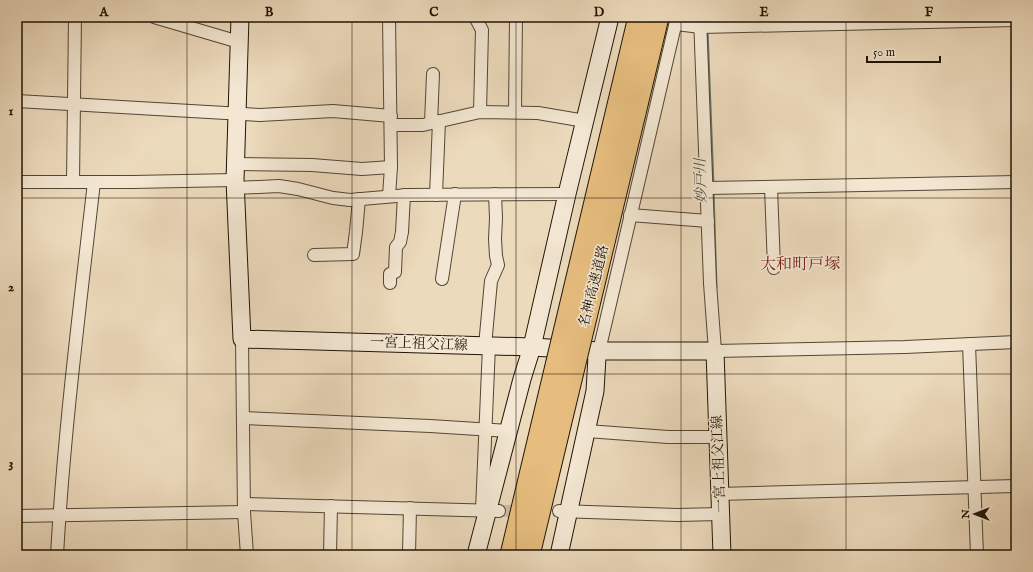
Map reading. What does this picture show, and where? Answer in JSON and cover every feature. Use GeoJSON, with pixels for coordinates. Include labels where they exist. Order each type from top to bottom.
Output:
{"type":"FeatureCollection","features":[{"type":"Feature","properties":{"kind":"highway"},"geometry":{"type":"LineString","coordinates":[[543,390],[595,180],[639,17]]}},
{"type":"Feature","properties":{"kind":"highway","name":"名神高速道路"},"geometry":{"type":"LineString","coordinates":[[511,555],[639,17]]}},
{"type":"Feature","properties":{"kind":"highway"},"geometry":{"type":"LineString","coordinates":[[572,397],[645,96],[668,19]]}},
{"type":"Feature","properties":{"kind":"highway","name":"名神高速道路"},"geometry":{"type":"LineString","coordinates":[[529,555],[668,19]]}},
{"type":"Feature","properties":{"kind":"main road"},"geometry":{"type":"LineString","coordinates":[[240,17],[235,177],[242,339]]}},
{"type":"Feature","properties":{"kind":"main road"},"geometry":{"type":"LineString","coordinates":[[476,555],[490,511],[509,431],[532,347],[585,121],[607,17]]}},
{"type":"Feature","properties":{"kind":"main road","name":"一宮上祖父江線"},"geometry":{"type":"LineString","coordinates":[[242,339],[532,347],[599,351],[715,351],[722,555]]}},
{"type":"Feature","properties":{"kind":"main road"},"geometry":{"type":"LineString","coordinates":[[559,555],[564,511],[587,431],[595,391],[597,357],[599,351]]}},
{"type":"Feature","properties":{"kind":"street"},"geometry":{"type":"LineString","coordinates":[[73,182],[75,17]]}},
{"type":"Feature","properties":{"kind":"street"},"geometry":{"type":"LineString","coordinates":[[154,17],[239,42]]}},
{"type":"Feature","properties":{"kind":"street"},"geometry":{"type":"LineString","coordinates":[[389,196],[391,166],[390,17]]}},
{"type":"Feature","properties":{"kind":"street"},"geometry":{"type":"LineString","coordinates":[[475,17],[482,30],[480,112]]}},
{"type":"Feature","properties":{"kind":"street"},"geometry":{"type":"LineString","coordinates":[[515,112],[516,17]]}},
{"type":"Feature","properties":{"kind":"street"},"geometry":{"type":"LineString","coordinates":[[599,351],[630,215],[668,19],[704,24],[1016,20]]}},
{"type":"Feature","properties":{"kind":"street"},"geometry":{"type":"LineString","coordinates":[[704,24],[711,188],[708,221],[710,283],[715,351],[905,347],[1016,342]]}},
{"type":"Feature","properties":{"kind":"street"},"geometry":{"type":"LineString","coordinates":[[432,74],[435,122],[436,195]]}},
{"type":"Feature","properties":{"kind":"street"},"geometry":{"type":"LineString","coordinates":[[17,101],[237,114],[275,115],[332,111],[423,125],[480,112],[538,113],[585,121]]}},
{"type":"Feature","properties":{"kind":"street"},"geometry":{"type":"LineString","coordinates":[[17,182],[94,182],[235,177],[312,165],[362,169],[391,166]]}},
{"type":"Feature","properties":{"kind":"street"},"geometry":{"type":"LineString","coordinates":[[235,177],[298,189],[333,198],[350,200],[404,195],[567,194]]}},
{"type":"Feature","properties":{"kind":"street"},"geometry":{"type":"LineString","coordinates":[[57,555],[59,515],[70,396],[94,182]]}},
{"type":"Feature","properties":{"kind":"street"},"geometry":{"type":"LineString","coordinates":[[711,188],[1016,182]]}},
{"type":"Feature","properties":{"kind":"street"},"geometry":{"type":"LineString","coordinates":[[771,187],[774,268]]}},
{"type":"Feature","properties":{"kind":"street"},"geometry":{"type":"LineString","coordinates":[[442,279],[455,194]]}},
{"type":"Feature","properties":{"kind":"street"},"geometry":{"type":"LineString","coordinates":[[17,516],[331,506],[490,511],[485,429],[487,346],[491,281],[498,265],[495,244],[495,194]]}},
{"type":"Feature","properties":{"kind":"street"},"geometry":{"type":"LineString","coordinates":[[390,283],[390,274],[395,272],[396,247],[400,242],[402,232],[404,195]]}},
{"type":"Feature","properties":{"kind":"street"},"geometry":{"type":"LineString","coordinates":[[314,255],[353,254],[359,199]]}},
{"type":"Feature","properties":{"kind":"street"},"geometry":{"type":"LineString","coordinates":[[630,215],[708,221]]}},
{"type":"Feature","properties":{"kind":"street"},"geometry":{"type":"LineString","coordinates":[[242,339],[242,418],[246,555]]}},
{"type":"Feature","properties":{"kind":"street"},"geometry":{"type":"LineString","coordinates":[[968,344],[976,555]]}},
{"type":"Feature","properties":{"kind":"street"},"geometry":{"type":"LineString","coordinates":[[242,418],[509,431]]}},
{"type":"Feature","properties":{"kind":"street"},"geometry":{"type":"LineString","coordinates":[[587,431],[668,436],[718,436]]}},
{"type":"Feature","properties":{"kind":"street"},"geometry":{"type":"LineString","coordinates":[[719,494],[1016,486]]}},
{"type":"Feature","properties":{"kind":"street"},"geometry":{"type":"LineString","coordinates":[[330,555],[331,506]]}},
{"type":"Feature","properties":{"kind":"street"},"geometry":{"type":"LineString","coordinates":[[409,555],[410,508]]}},
{"type":"Feature","properties":{"kind":"street"},"geometry":{"type":"LineString","coordinates":[[564,511],[677,515],[720,514]]}},
{"type":"Feature","properties":{"kind":"waterway","name":"妙戸川"},"geometry":{"type":"LineString","coordinates":[[707,29],[713,185]]}},
{"type":"Feature","properties":{"kind":"waterway","name":"妙戸川"},"geometry":{"type":"LineString","coordinates":[[713,191],[716,287]]}},
{"type":"Feature","properties":{"kind":"tunnel"},"geometry":{"type":"LineString","coordinates":[[499,511],[559,511]]}},
{"type":"Feature","properties":{"kind":"district","name":"大和町戸塚"},"geometry":{"type":"Point","coordinates":[800,265]}}]}
